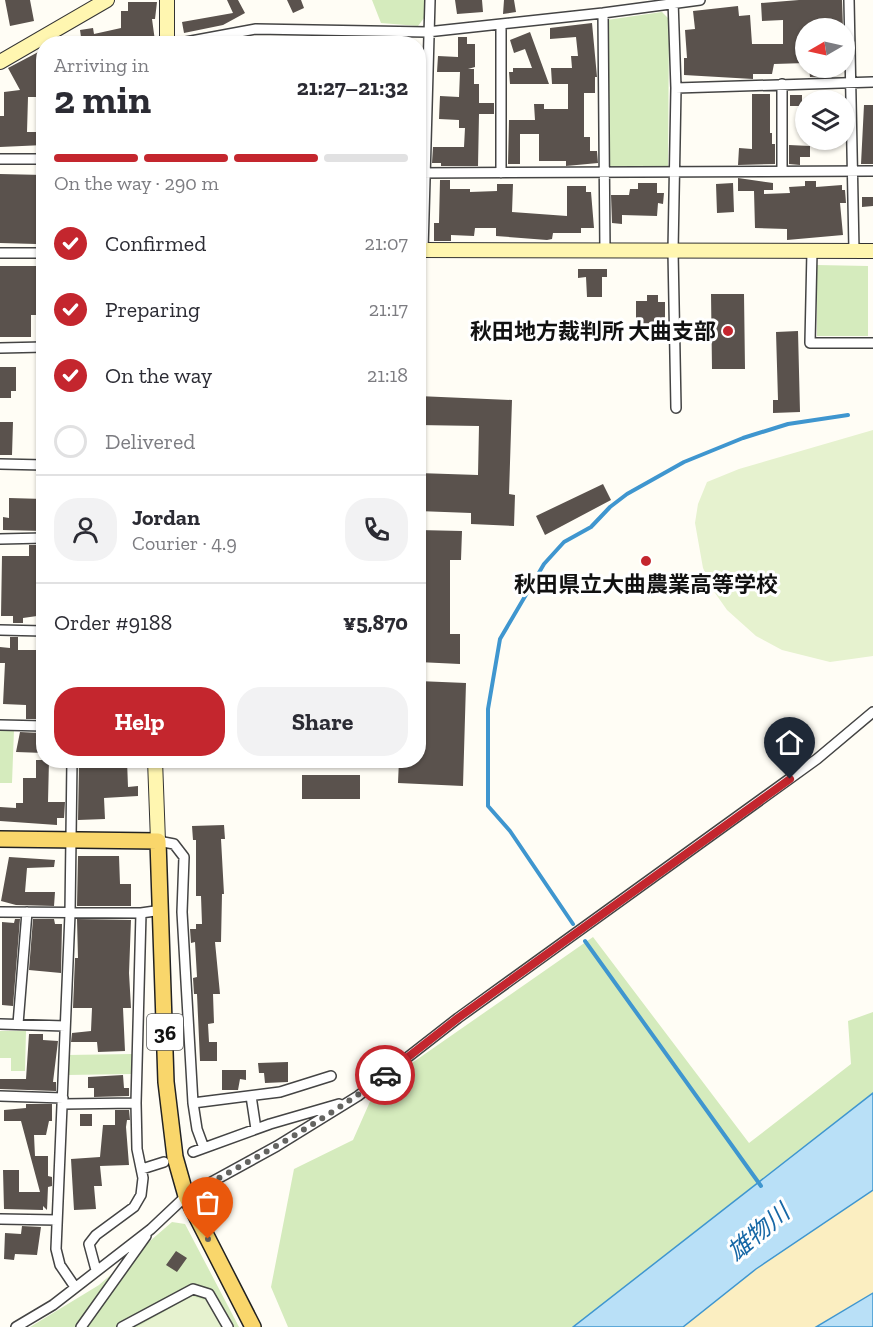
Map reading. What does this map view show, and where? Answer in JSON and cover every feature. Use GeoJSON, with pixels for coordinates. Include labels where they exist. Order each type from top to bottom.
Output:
{"type":"FeatureCollection","features":[{"type":"Feature","properties":{"kind":"main road"},"geometry":{"type":"LineString","coordinates":[[0,839],[158,841]]}},
{"type":"Feature","properties":{"kind":"main road","name":"36"},"geometry":{"type":"LineString","coordinates":[[158,841],[166,1082],[175,1157],[186,1196],[253,1327]]}},
{"type":"Feature","properties":{"kind":"street"},"geometry":{"type":"LineString","coordinates":[[45,36],[107,0]]}},
{"type":"Feature","properties":{"kind":"street"},"geometry":{"type":"LineString","coordinates":[[167,0],[167,36]]}},
{"type":"Feature","properties":{"kind":"street"},"geometry":{"type":"LineString","coordinates":[[426,79],[430,0]]}},
{"type":"Feature","properties":{"kind":"street"},"geometry":{"type":"LineString","coordinates":[[218,36],[256,29],[428,32],[603,13],[674,1],[700,0]]}},
{"type":"Feature","properties":{"kind":"street"},"geometry":{"type":"LineString","coordinates":[[849,0],[854,250]]}},
{"type":"Feature","properties":{"kind":"street"},"geometry":{"type":"LineString","coordinates":[[674,1],[676,88],[673,251],[676,408]]}},
{"type":"Feature","properties":{"kind":"street"},"geometry":{"type":"LineString","coordinates":[[603,13],[605,252]]}},
{"type":"Feature","properties":{"kind":"street"},"geometry":{"type":"LineString","coordinates":[[501,24],[501,173]]}},
{"type":"Feature","properties":{"kind":"street"},"geometry":{"type":"LineString","coordinates":[[350,31],[350,36]]}},
{"type":"Feature","properties":{"kind":"street"},"geometry":{"type":"LineString","coordinates":[[0,62],[36,41]]}},
{"type":"Feature","properties":{"kind":"street"},"geometry":{"type":"LineString","coordinates":[[676,88],[873,82]]}},
{"type":"Feature","properties":{"kind":"street"},"geometry":{"type":"LineString","coordinates":[[782,84],[782,171]]}},
{"type":"Feature","properties":{"kind":"street"},"geometry":{"type":"LineString","coordinates":[[0,159],[36,159]]}},
{"type":"Feature","properties":{"kind":"street"},"geometry":{"type":"LineString","coordinates":[[426,173],[873,171]]}},
{"type":"Feature","properties":{"kind":"street"},"geometry":{"type":"LineString","coordinates":[[426,250],[605,252],[873,250]]}},
{"type":"Feature","properties":{"kind":"street"},"geometry":{"type":"LineString","coordinates":[[812,250],[810,343],[873,343]]}},
{"type":"Feature","properties":{"kind":"street"},"geometry":{"type":"LineString","coordinates":[[0,253],[36,253]]}},
{"type":"Feature","properties":{"kind":"street"},"geometry":{"type":"LineString","coordinates":[[0,348],[36,347]]}},
{"type":"Feature","properties":{"kind":"street"},"geometry":{"type":"LineString","coordinates":[[0,464],[36,465]]}},
{"type":"Feature","properties":{"kind":"street"},"geometry":{"type":"LineString","coordinates":[[0,539],[36,538]]}},
{"type":"Feature","properties":{"kind":"street"},"geometry":{"type":"LineString","coordinates":[[0,630],[36,631]]}},
{"type":"Feature","properties":{"kind":"street"},"geometry":{"type":"LineString","coordinates":[[16,1327],[53,1305],[151,1229],[186,1196],[348,1102],[458,1018],[817,759],[873,712]]}},
{"type":"Feature","properties":{"kind":"street"},"geometry":{"type":"LineString","coordinates":[[0,724],[36,726]]}},
{"type":"Feature","properties":{"kind":"street"},"geometry":{"type":"LineString","coordinates":[[72,768],[70,914],[56,1249],[60,1265],[75,1287]]}},
{"type":"Feature","properties":{"kind":"street"},"geometry":{"type":"LineString","coordinates":[[155,768],[158,841],[174,844],[184,857],[182,912],[193,1102],[197,1129],[204,1148]]}},
{"type":"Feature","properties":{"kind":"street"},"geometry":{"type":"LineString","coordinates":[[0,912],[70,914],[141,913],[162,910]]}},
{"type":"Feature","properties":{"kind":"street"},"geometry":{"type":"LineString","coordinates":[[18,1024],[27,912]]}},
{"type":"Feature","properties":{"kind":"street"},"geometry":{"type":"LineString","coordinates":[[96,1270],[89,1244],[96,1235],[134,1207],[141,1196],[142,1169],[137,1149],[136,1103],[141,913]]}},
{"type":"Feature","properties":{"kind":"street"},"geometry":{"type":"LineString","coordinates":[[0,1024],[65,1026]]}},
{"type":"Feature","properties":{"kind":"street"},"geometry":{"type":"LineString","coordinates":[[193,1102],[279,1092],[331,1076]]}},
{"type":"Feature","properties":{"kind":"street"},"geometry":{"type":"LineString","coordinates":[[0,1096],[136,1103]]}},
{"type":"Feature","properties":{"kind":"street"},"geometry":{"type":"LineString","coordinates":[[251,1096],[256,1129]]}},
{"type":"Feature","properties":{"kind":"street"},"geometry":{"type":"LineString","coordinates":[[193,1152],[256,1129],[348,1102]]}},
{"type":"Feature","properties":{"kind":"street"},"geometry":{"type":"LineString","coordinates":[[142,1169],[164,1162]]}},
{"type":"Feature","properties":{"kind":"street"},"geometry":{"type":"LineString","coordinates":[[0,1219],[57,1220]]}},
{"type":"Feature","properties":{"kind":"street"},"geometry":{"type":"LineString","coordinates":[[81,1327],[151,1229]]}},
{"type":"Feature","properties":{"kind":"street"},"geometry":{"type":"LineString","coordinates":[[122,1327],[193,1289],[209,1294],[228,1327]]}},
{"type":"Feature","properties":{"kind":"green space"},"geometry":{"type":"Polygon","coordinates":[[[372,0],[424,0],[424,18],[418,26],[381,23],[372,0]]]}},
{"type":"Feature","properties":{"kind":"green space"},"geometry":{"type":"Polygon","coordinates":[[[662,12],[669,19],[668,166],[607,167],[607,20],[662,12]]]}},
{"type":"Feature","properties":{"kind":"green space"},"geometry":{"type":"Polygon","coordinates":[[[817,265],[868,266],[868,336],[817,336],[817,265]]]}},
{"type":"Feature","properties":{"kind":"green space"},"geometry":{"type":"Polygon","coordinates":[[[873,430],[873,656],[830,662],[782,650],[756,636],[727,610],[713,590],[703,568],[695,523],[698,504],[707,482],[739,469],[873,430]]]}},
{"type":"Feature","properties":{"kind":"green space"},"geometry":{"type":"Polygon","coordinates":[[[0,729],[14,730],[12,783],[0,783],[0,729]]]}},
{"type":"Feature","properties":{"kind":"green space"},"geometry":{"type":"Polygon","coordinates":[[[593,937],[749,1143],[851,1064],[848,1021],[873,1012],[873,1093],[573,1327],[288,1327],[271,1287],[294,1169],[353,1140],[376,1088],[593,937]]]}},
{"type":"Feature","properties":{"kind":"green space"},"geometry":{"type":"Polygon","coordinates":[[[0,1031],[26,1031],[25,1071],[11,1071],[11,1058],[0,1058],[0,1031]]]}},
{"type":"Feature","properties":{"kind":"green space"},"geometry":{"type":"Polygon","coordinates":[[[132,1054],[132,1074],[67,1075],[67,1055],[132,1054]]]}},
{"type":"Feature","properties":{"kind":"green space"},"geometry":{"type":"Polygon","coordinates":[[[172,1222],[185,1224],[239,1327],[30,1327],[99,1285],[172,1222]]]}},
{"type":"Feature","properties":{"kind":"green space"},"geometry":{"type":"Polygon","coordinates":[[[192,1296],[207,1301],[222,1327],[137,1327],[192,1296]]]}},
{"type":"Feature","properties":{"kind":"sand"},"geometry":{"type":"Polygon","coordinates":[[[873,1190],[873,1293],[816,1327],[683,1327],[756,1269],[873,1190]]]}},
{"type":"Feature","properties":{"kind":"water","name":"雄物川"},"geometry":{"type":"Polygon","coordinates":[[[873,1093],[873,1190],[756,1269],[683,1327],[573,1327],[873,1093]]]}},
{"type":"Feature","properties":{"kind":"water"},"geometry":{"type":"Polygon","coordinates":[[[873,1293],[873,1327],[816,1327],[873,1293]]]}},
{"type":"Feature","properties":{"kind":"building"},"geometry":{"type":"Polygon","coordinates":[[[5,0],[30,0],[34,21],[10,26],[5,0]]]}},
{"type":"Feature","properties":{"kind":"building"},"geometry":{"type":"Polygon","coordinates":[[[227,0],[238,0],[245,13],[223,25],[184,33],[182,22],[233,13],[227,0]]]}},
{"type":"Feature","properties":{"kind":"building"},"geometry":{"type":"Polygon","coordinates":[[[287,0],[301,0],[304,8],[293,13],[287,0]]]}},
{"type":"Feature","properties":{"kind":"building"},"geometry":{"type":"Polygon","coordinates":[[[455,0],[482,0],[483,12],[457,14],[455,0]]]}},
{"type":"Feature","properties":{"kind":"building"},"geometry":{"type":"Polygon","coordinates":[[[504,0],[514,0],[516,12],[503,14],[504,0]]]}},
{"type":"Feature","properties":{"kind":"building"},"geometry":{"type":"Polygon","coordinates":[[[842,0],[843,18],[795,18],[795,63],[774,64],[772,74],[753,74],[753,79],[684,75],[684,58],[687,58],[685,30],[695,29],[693,11],[738,6],[739,16],[750,15],[752,44],[783,44],[783,20],[762,21],[761,3],[842,0]]]}},
{"type":"Feature","properties":{"kind":"building"},"geometry":{"type":"Polygon","coordinates":[[[128,2],[157,2],[155,19],[152,19],[154,36],[81,36],[80,30],[93,28],[94,34],[121,28],[121,11],[128,11],[128,2]]]}},
{"type":"Feature","properties":{"kind":"building"},"geometry":{"type":"Polygon","coordinates":[[[592,23],[597,77],[595,77],[595,93],[584,93],[584,137],[590,137],[590,151],[597,151],[598,163],[566,166],[566,161],[539,161],[539,134],[520,134],[520,164],[508,164],[509,120],[535,120],[534,104],[544,104],[544,109],[568,109],[568,84],[552,84],[551,68],[572,68],[571,56],[578,56],[576,37],[550,39],[550,28],[592,23]]]}},
{"type":"Feature","properties":{"kind":"building"},"geometry":{"type":"Polygon","coordinates":[[[530,32],[549,84],[510,84],[509,72],[513,72],[513,68],[532,68],[525,49],[514,53],[510,40],[530,32]]]}},
{"type":"Feature","properties":{"kind":"building"},"geometry":{"type":"Polygon","coordinates":[[[458,37],[467,37],[467,44],[475,44],[475,67],[468,69],[474,69],[474,84],[479,84],[479,103],[494,103],[494,114],[479,114],[478,166],[441,166],[441,163],[432,163],[433,147],[464,147],[465,128],[459,128],[459,120],[439,119],[440,96],[459,97],[460,72],[437,72],[438,56],[458,57],[458,37]]]}},
{"type":"Feature","properties":{"kind":"building"},"geometry":{"type":"Polygon","coordinates":[[[36,53],[36,97],[28,97],[27,132],[36,132],[36,145],[0,147],[0,116],[4,116],[4,92],[20,90],[8,68],[36,53]]]}},
{"type":"Feature","properties":{"kind":"building"},"geometry":{"type":"Polygon","coordinates":[[[752,94],[770,94],[770,133],[772,133],[772,144],[775,144],[775,164],[738,165],[739,148],[752,149],[752,94]]]}},
{"type":"Feature","properties":{"kind":"building"},"geometry":{"type":"Polygon","coordinates":[[[790,95],[795,95],[795,106],[790,106],[790,95]]]}},
{"type":"Feature","properties":{"kind":"building"},"geometry":{"type":"Polygon","coordinates":[[[864,105],[873,105],[873,164],[861,164],[864,105]]]}},
{"type":"Feature","properties":{"kind":"building"},"geometry":{"type":"Polygon","coordinates":[[[789,145],[795,145],[795,150],[810,150],[810,157],[800,157],[800,165],[789,164],[789,145]]]}},
{"type":"Feature","properties":{"kind":"building"},"geometry":{"type":"Polygon","coordinates":[[[0,174],[36,175],[36,244],[0,243],[0,174]]]}},
{"type":"Feature","properties":{"kind":"building"},"geometry":{"type":"Polygon","coordinates":[[[738,178],[773,183],[773,190],[764,190],[764,194],[790,193],[789,187],[805,186],[805,181],[816,181],[816,187],[842,185],[842,190],[845,190],[846,203],[840,203],[843,235],[787,240],[787,229],[755,228],[754,191],[738,191],[738,178]]]}},
{"type":"Feature","properties":{"kind":"building"},"geometry":{"type":"Polygon","coordinates":[[[440,180],[450,180],[450,189],[470,189],[470,192],[497,191],[497,184],[513,184],[512,212],[567,216],[567,186],[586,186],[586,192],[591,192],[594,228],[581,228],[581,233],[553,233],[552,239],[547,240],[496,236],[496,228],[475,228],[474,236],[451,235],[451,241],[434,241],[434,223],[439,223],[440,180]]]}},
{"type":"Feature","properties":{"kind":"building"},"geometry":{"type":"Polygon","coordinates":[[[638,183],[657,183],[657,193],[664,193],[663,204],[658,203],[657,216],[622,215],[622,224],[612,223],[611,195],[629,195],[630,189],[638,189],[638,183]]]}},
{"type":"Feature","properties":{"kind":"building"},"geometry":{"type":"Polygon","coordinates":[[[733,183],[734,212],[717,213],[716,184],[733,183]]]}},
{"type":"Feature","properties":{"kind":"building"},"geometry":{"type":"Polygon","coordinates":[[[862,197],[873,197],[873,206],[862,207],[862,197]]]}},
{"type":"Feature","properties":{"kind":"building"},"geometry":{"type":"Polygon","coordinates":[[[0,266],[36,266],[36,315],[31,315],[31,337],[0,337],[0,266]]]}},
{"type":"Feature","properties":{"kind":"building"},"geometry":{"type":"Polygon","coordinates":[[[578,269],[607,269],[607,277],[602,277],[602,297],[587,297],[586,277],[578,278],[578,269]]]}},
{"type":"Feature","properties":{"kind":"building","name":"秋田地方裁判所 大曲支部"},"geometry":{"type":"Polygon","coordinates":[[[711,294],[744,294],[745,369],[712,369],[711,294]]]}},
{"type":"Feature","properties":{"kind":"building"},"geometry":{"type":"Polygon","coordinates":[[[647,295],[658,295],[658,302],[665,302],[665,331],[636,331],[636,301],[647,301],[647,295]]]}},
{"type":"Feature","properties":{"kind":"building"},"geometry":{"type":"Polygon","coordinates":[[[798,331],[800,412],[773,413],[773,400],[778,400],[776,332],[798,331]]]}},
{"type":"Feature","properties":{"kind":"building"},"geometry":{"type":"Polygon","coordinates":[[[0,367],[16,367],[16,391],[11,391],[11,398],[0,398],[0,367]]]}},
{"type":"Feature","properties":{"kind":"building"},"geometry":{"type":"Polygon","coordinates":[[[426,396],[512,400],[509,494],[515,495],[514,526],[471,524],[471,513],[426,511],[426,473],[478,475],[479,426],[426,425],[426,396]]]}},
{"type":"Feature","properties":{"kind":"building"},"geometry":{"type":"Polygon","coordinates":[[[0,422],[13,422],[12,455],[0,455],[0,422]]]}},
{"type":"Feature","properties":{"kind":"building"},"geometry":{"type":"Polygon","coordinates":[[[603,484],[611,500],[545,535],[536,516],[603,484]]]}},
{"type":"Feature","properties":{"kind":"building"},"geometry":{"type":"Polygon","coordinates":[[[9,498],[36,499],[36,531],[3,530],[3,517],[9,518],[9,498]]]}},
{"type":"Feature","properties":{"kind":"building"},"geometry":{"type":"Polygon","coordinates":[[[426,530],[462,531],[461,560],[450,560],[450,634],[460,634],[460,664],[426,662],[426,530]]]}},
{"type":"Feature","properties":{"kind":"building"},"geometry":{"type":"Polygon","coordinates":[[[29,545],[36,545],[36,616],[23,618],[23,623],[13,623],[13,616],[1,616],[2,556],[29,556],[29,545]]]}},
{"type":"Feature","properties":{"kind":"building"},"geometry":{"type":"Polygon","coordinates":[[[10,637],[18,637],[18,650],[36,650],[36,719],[26,719],[26,705],[3,704],[5,663],[0,663],[0,647],[10,648],[10,637]]]}},
{"type":"Feature","properties":{"kind":"building"},"geometry":{"type":"Polygon","coordinates":[[[426,681],[466,683],[463,786],[398,783],[399,768],[426,768],[426,681]]]}},
{"type":"Feature","properties":{"kind":"building"},"geometry":{"type":"Polygon","coordinates":[[[20,732],[36,733],[36,753],[16,752],[20,732]]]}},
{"type":"Feature","properties":{"kind":"building"},"geometry":{"type":"Polygon","coordinates":[[[36,768],[49,768],[48,802],[65,802],[64,818],[57,818],[57,825],[0,821],[0,807],[16,808],[16,803],[23,803],[23,778],[36,778],[36,768]]]}},
{"type":"Feature","properties":{"kind":"building"},"geometry":{"type":"Polygon","coordinates":[[[79,768],[127,768],[128,787],[138,786],[138,796],[104,798],[105,819],[78,820],[79,768]]]}},
{"type":"Feature","properties":{"kind":"building"},"geometry":{"type":"Polygon","coordinates":[[[302,775],[360,775],[360,799],[302,799],[302,775]]]}},
{"type":"Feature","properties":{"kind":"building"},"geometry":{"type":"Polygon","coordinates":[[[224,825],[225,839],[221,839],[224,894],[222,894],[221,942],[215,942],[220,994],[213,994],[214,1023],[208,1024],[209,1042],[217,1042],[217,1061],[200,1061],[197,994],[194,994],[193,978],[197,977],[195,942],[191,943],[190,929],[196,929],[196,924],[202,924],[201,896],[196,896],[196,840],[193,840],[192,826],[224,825]]]}},
{"type":"Feature","properties":{"kind":"building"},"geometry":{"type":"Polygon","coordinates":[[[78,856],[119,856],[120,884],[131,884],[131,906],[77,906],[78,856]]]}},
{"type":"Feature","properties":{"kind":"building"},"geometry":{"type":"Polygon","coordinates":[[[9,857],[55,860],[54,867],[27,868],[25,892],[55,892],[54,906],[16,905],[1,901],[9,857]]]}},
{"type":"Feature","properties":{"kind":"building"},"geometry":{"type":"Polygon","coordinates":[[[15,919],[20,919],[13,1006],[2,1005],[2,922],[14,923],[15,919]]]}},
{"type":"Feature","properties":{"kind":"building"},"geometry":{"type":"Polygon","coordinates":[[[33,919],[54,919],[55,924],[62,924],[61,973],[29,970],[33,919]]]}},
{"type":"Feature","properties":{"kind":"building"},"geometry":{"type":"Polygon","coordinates":[[[77,919],[131,920],[129,973],[131,1008],[123,1008],[125,1051],[98,1052],[97,1042],[71,1042],[72,1033],[91,1031],[92,1008],[73,1008],[75,958],[78,958],[77,919]]]}},
{"type":"Feature","properties":{"kind":"building"},"geometry":{"type":"Polygon","coordinates":[[[29,1034],[43,1034],[43,1040],[58,1041],[53,1082],[56,1082],[56,1091],[0,1089],[0,1079],[26,1079],[29,1034]]]}},
{"type":"Feature","properties":{"kind":"building"},"geometry":{"type":"Polygon","coordinates":[[[288,1062],[288,1082],[265,1083],[264,1073],[259,1073],[258,1063],[288,1062]]]}},
{"type":"Feature","properties":{"kind":"building"},"geometry":{"type":"Polygon","coordinates":[[[222,1070],[246,1070],[246,1080],[240,1079],[238,1090],[222,1090],[222,1070]]]}},
{"type":"Feature","properties":{"kind":"building"},"geometry":{"type":"Polygon","coordinates":[[[123,1075],[124,1088],[129,1088],[129,1096],[94,1097],[94,1088],[88,1088],[88,1077],[123,1075]]]}},
{"type":"Feature","properties":{"kind":"building"},"geometry":{"type":"Polygon","coordinates":[[[26,1104],[52,1104],[52,1121],[49,1121],[46,1135],[34,1135],[35,1156],[48,1156],[48,1176],[52,1177],[52,1186],[48,1187],[47,1210],[43,1206],[43,1210],[4,1209],[3,1170],[19,1170],[19,1192],[40,1192],[21,1121],[4,1121],[4,1110],[26,1108],[26,1104]]]}},
{"type":"Feature","properties":{"kind":"building"},"geometry":{"type":"Polygon","coordinates":[[[115,1110],[129,1110],[130,1120],[127,1120],[126,1127],[129,1165],[100,1166],[102,1186],[94,1186],[96,1209],[74,1210],[71,1159],[100,1157],[103,1125],[115,1125],[115,1110]]]}},
{"type":"Feature","properties":{"kind":"building"},"geometry":{"type":"Polygon","coordinates":[[[80,1114],[92,1114],[92,1126],[80,1126],[80,1114]]]}},
{"type":"Feature","properties":{"kind":"building"},"geometry":{"type":"Polygon","coordinates":[[[22,1226],[41,1227],[37,1255],[15,1254],[14,1260],[4,1259],[5,1233],[21,1234],[22,1226]]]}},
{"type":"Feature","properties":{"kind":"building"},"geometry":{"type":"Polygon","coordinates":[[[176,1251],[187,1258],[177,1272],[166,1265],[176,1251]]]}},
{"type":"Feature","properties":{"kind":"waterway"},"geometry":{"type":"LineString","coordinates":[[573,924],[510,831],[488,806],[488,709],[500,639],[544,564],[564,542],[591,527],[610,507],[627,494],[684,462],[743,438],[788,424],[848,415]]}},
{"type":"Feature","properties":{"kind":"waterway"},"geometry":{"type":"LineString","coordinates":[[585,941],[761,1186]]}},
{"type":"Feature","properties":{"kind":"way so far"},"geometry":{"type":"LineString","coordinates":[[208,1239],[186,1196],[277,1146],[358,1096],[385,1075]]}},
{"type":"Feature","properties":{"kind":"place","name":"秋田地方裁判所 大曲支部"},"geometry":{"type":"Point","coordinates":[728,331]}},
{"type":"Feature","properties":{"kind":"place","name":"秋田県立大曲農業高等学校"},"geometry":{"type":"Point","coordinates":[646,561]}},
{"type":"Feature","properties":{"kind":"route"},"geometry":{"type":"LineString","coordinates":[[385,1075],[458,1018],[790,779]]}}]}
